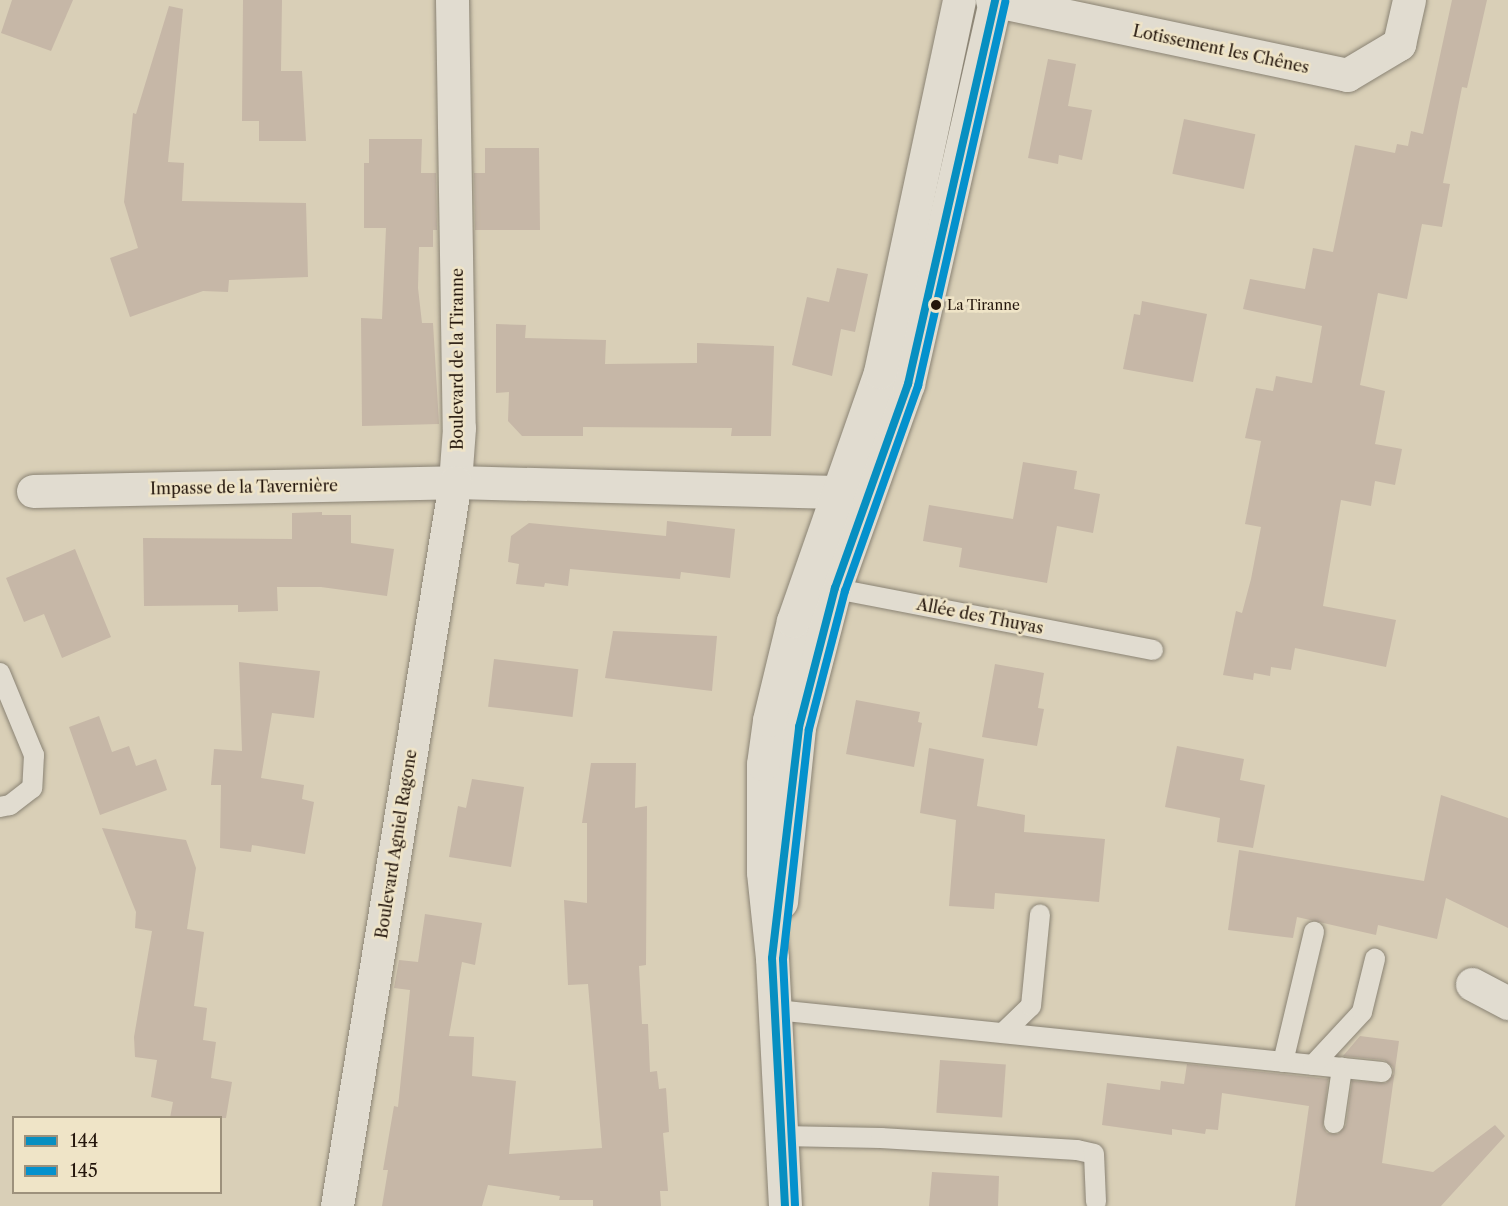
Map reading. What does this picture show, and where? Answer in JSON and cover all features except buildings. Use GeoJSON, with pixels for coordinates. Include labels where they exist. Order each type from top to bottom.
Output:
{"type":"FeatureCollection","features":[{"type":"Feature","properties":{"kind":"street","name":"Boulevard de la Tiranne"},"geometry":{"type":"LineString","coordinates":[[452,0],[459,428],[454,482]]}},
{"type":"Feature","properties":{"kind":"street"},"geometry":{"type":"LineString","coordinates":[[854,493],[896,308],[959,0]]}},
{"type":"Feature","properties":{"kind":"street"},"geometry":{"type":"LineString","coordinates":[[785,1206],[772,958],[784,878],[799,727],[821,586],[854,493],[908,384],[928,307],[994,0]]}},
{"type":"Feature","properties":{"kind":"street","name":"Lotissement les Chênes"},"geometry":{"type":"LineString","coordinates":[[994,0],[1347,75],[1399,44],[1409,0]]}},
{"type":"Feature","properties":{"kind":"street","name":"Impasse de la Tavernière"},"geometry":{"type":"LineString","coordinates":[[33,491],[454,482]]}},
{"type":"Feature","properties":{"kind":"street"},"geometry":{"type":"LineString","coordinates":[[454,482],[854,493]]}},
{"type":"Feature","properties":{"kind":"street","name":"Boulevard Agniel Ragone"},"geometry":{"type":"LineString","coordinates":[[337,1206],[454,482]]}},
{"type":"Feature","properties":{"kind":"street"},"geometry":{"type":"LineString","coordinates":[[1472,984],[1508,1003]]}},
{"type":"Feature","properties":{"kind":"lane","name":"Allée des Thuyas"},"geometry":{"type":"LineString","coordinates":[[821,586],[1153,650]]}},
{"type":"Feature","properties":{"kind":"lane"},"geometry":{"type":"LineString","coordinates":[[0,673],[34,755],[32,788],[10,805],[0,807]]}},
{"type":"Feature","properties":{"kind":"lane"},"geometry":{"type":"LineString","coordinates":[[1004,1032],[1031,1006],[1040,914]]}},
{"type":"Feature","properties":{"kind":"lane"},"geometry":{"type":"LineString","coordinates":[[1283,1062],[1314,932]]}},
{"type":"Feature","properties":{"kind":"lane"},"geometry":{"type":"LineString","coordinates":[[1313,1065],[1362,1012],[1375,959]]}},
{"type":"Feature","properties":{"kind":"lane"},"geometry":{"type":"LineString","coordinates":[[776,1010],[1382,1072]]}},
{"type":"Feature","properties":{"kind":"lane"},"geometry":{"type":"LineString","coordinates":[[1334,1123],[1342,1068]]}},
{"type":"Feature","properties":{"kind":"lane"},"geometry":{"type":"LineString","coordinates":[[781,1136],[881,1138],[1077,1150],[1094,1154],[1096,1202]]}},
{"type":"Feature","properties":{"kind":"transit line","name":"144"},"geometry":{"type":"LineString","coordinates":[[785,1206],[772,958],[799,727],[835,588],[908,384],[995,0]]}},
{"type":"Feature","properties":{"kind":"transit line","name":"145"},"geometry":{"type":"LineString","coordinates":[[795,1205],[783,959],[809,729],[845,591],[918,386],[1005,2]]}},
{"type":"Feature","properties":{"kind":"place","name":"La Tiranne"},"geometry":{"type":"Point","coordinates":[936,305]}}]}
